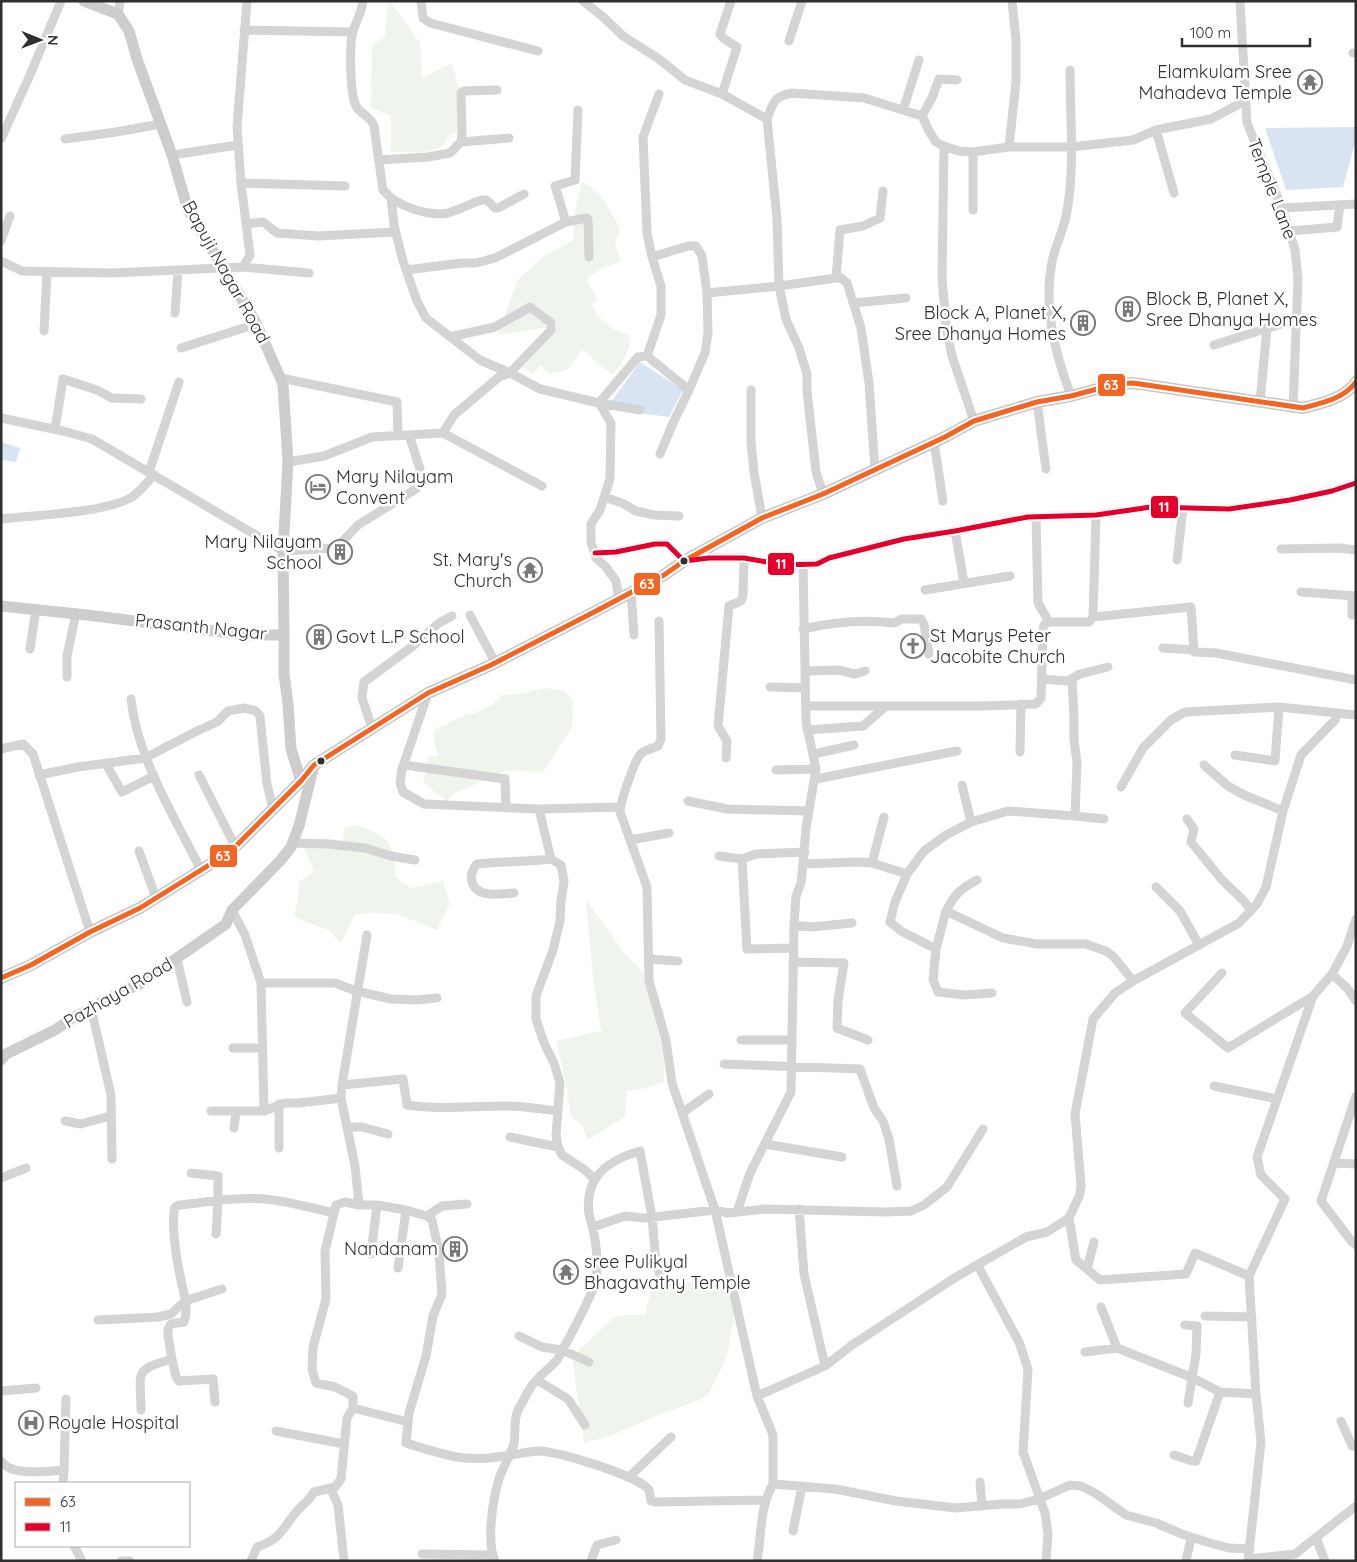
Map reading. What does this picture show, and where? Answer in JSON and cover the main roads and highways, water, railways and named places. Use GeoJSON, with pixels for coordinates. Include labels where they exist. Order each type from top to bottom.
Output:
{"type":"FeatureCollection","features":[{"type":"Feature","properties":{"kind":"main road"},"geometry":{"type":"LineString","coordinates":[[1,978],[31,965],[90,932],[140,908],[201,870],[235,846],[301,781],[314,765],[428,693],[495,662],[664,575],[684,561],[762,518],[823,494],[974,421],[1037,402],[1072,396],[1116,384],[1132,383],[1303,408],[1326,402],[1345,392],[1356,382]]}},
{"type":"Feature","properties":{"kind":"water"},"geometry":{"type":"Polygon","coordinates":[[[1356,127],[1356,139],[1343,187],[1286,190],[1265,128],[1356,127]]]}},
{"type":"Feature","properties":{"kind":"water"},"geometry":{"type":"Polygon","coordinates":[[[640,362],[683,390],[669,417],[606,409],[640,362]]]}},
{"type":"Feature","properties":{"kind":"water"},"geometry":{"type":"Polygon","coordinates":[[[1,442],[20,448],[16,462],[1,460],[1,442]]]}},
{"type":"Feature","properties":{"kind":"place","name":"Elamkulam Sree Mahadeva Temple"},"geometry":{"type":"Point","coordinates":[1310,82]}},
{"type":"Feature","properties":{"kind":"place","name":"Block B, Planet X, Sree Dhanya Homes"},"geometry":{"type":"Point","coordinates":[1128,309]}},
{"type":"Feature","properties":{"kind":"place","name":"Block A, Planet X, Sree Dhanya Homes"},"geometry":{"type":"Point","coordinates":[1083,323]}},
{"type":"Feature","properties":{"kind":"place","name":"Mary Nilayam Convent"},"geometry":{"type":"Point","coordinates":[318,487]}},
{"type":"Feature","properties":{"kind":"place","name":"Mary Nilayam School"},"geometry":{"type":"Point","coordinates":[340,552]}},
{"type":"Feature","properties":{"kind":"place","name":"St. Mary's Church"},"geometry":{"type":"Point","coordinates":[530,570]}},
{"type":"Feature","properties":{"kind":"place","name":"Govt L.P School"},"geometry":{"type":"Point","coordinates":[319,637]}},
{"type":"Feature","properties":{"kind":"place","name":"St Marys Peter Jacobite Church"},"geometry":{"type":"Point","coordinates":[913,646]}},
{"type":"Feature","properties":{"kind":"place","name":"Nandanam"},"geometry":{"type":"Point","coordinates":[455,1249]}},
{"type":"Feature","properties":{"kind":"place","name":"sree Pulikyal Bhagavathy Temple"},"geometry":{"type":"Point","coordinates":[566,1272]}},
{"type":"Feature","properties":{"kind":"place","name":"Royale Hospital"},"geometry":{"type":"Point","coordinates":[31,1423]}}]}
